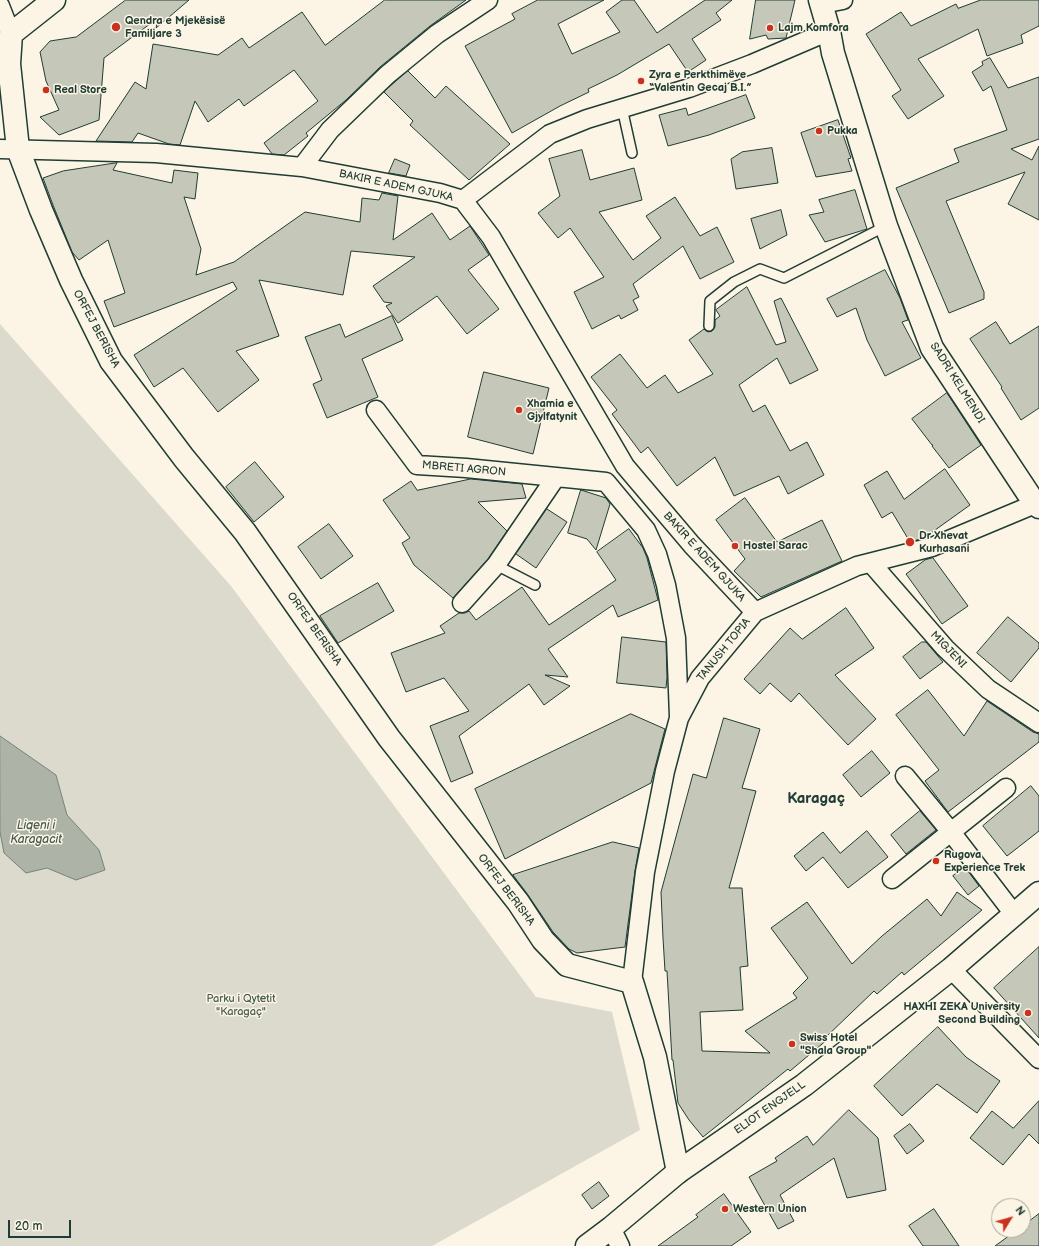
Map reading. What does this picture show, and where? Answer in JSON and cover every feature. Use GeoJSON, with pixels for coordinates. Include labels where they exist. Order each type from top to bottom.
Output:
{"type":"FeatureCollection","features":[{"type":"Feature","properties":{"kind":"street"},"geometry":{"type":"LineString","coordinates":[[0,6],[11,34],[54,0]]}},
{"type":"Feature","properties":{"kind":"street"},"geometry":{"type":"LineString","coordinates":[[302,167],[330,130],[387,75],[437,34],[488,0]]}},
{"type":"Feature","properties":{"kind":"street","name":"SADRI KELMENDI"},"geometry":{"type":"LineString","coordinates":[[828,1],[829,31],[833,53],[886,226],[932,348],[1037,505]]}},
{"type":"Feature","properties":{"kind":"street"},"geometry":{"type":"LineString","coordinates":[[464,200],[550,134],[587,119],[689,88],[752,64],[829,31]]}},
{"type":"Feature","properties":{"kind":"street","name":"ORFEJ BERISHA"},"geometry":{"type":"LineString","coordinates":[[11,34],[4,68],[9,149],[40,210],[68,273],[111,361],[184,458],[245,532],[389,738],[518,902],[543,940],[567,965],[632,982]]}},
{"type":"Feature","properties":{"kind":"street","name":"BAKIR E ADEM GJUKA"},"geometry":{"type":"LineString","coordinates":[[9,149],[156,153],[302,167],[440,193],[464,200],[491,237],[625,466],[692,545],[755,612]]}},
{"type":"Feature","properties":{"kind":"street","name":"MBRETI AGRON"},"geometry":{"type":"LineString","coordinates":[[376,410],[417,465],[466,468],[606,482]]}},
{"type":"Feature","properties":{"kind":"street"},"geometry":{"type":"LineString","coordinates":[[625,466],[606,482],[646,530],[657,554],[666,585],[676,638],[679,718]]}},
{"type":"Feature","properties":{"kind":"street"},"geometry":{"type":"LineString","coordinates":[[462,603],[496,565],[556,478]]}},
{"type":"Feature","properties":{"kind":"street","name":"BAKIR E ADEM GJUKA"},"geometry":{"type":"LineString","coordinates":[[637,518],[654,501]]}},
{"type":"Feature","properties":{"kind":"street","name":"TANUSH TOPIA"},"geometry":{"type":"LineString","coordinates":[[632,982],[645,872],[665,771],[679,718],[700,678],[755,612],[857,566],[932,547],[1037,505]]}},
{"type":"Feature","properties":{"kind":"street","name":"MIGJENI"},"geometry":{"type":"LineString","coordinates":[[871,563],[945,648],[988,689],[1039,723]]}},
{"type":"Feature","properties":{"kind":"street"},"geometry":{"type":"LineString","coordinates":[[905,776],[951,832],[1014,914]]}},
{"type":"Feature","properties":{"kind":"street"},"geometry":{"type":"LineString","coordinates":[[892,879],[1006,788]]}},
{"type":"Feature","properties":{"kind":"street","name":"ELIOT ENGJELL"},"geometry":{"type":"LineString","coordinates":[[587,1246],[615,1237],[678,1172],[804,1085],[951,969],[1039,893]]}},
{"type":"Feature","properties":{"kind":"street"},"geometry":{"type":"LineString","coordinates":[[951,969],[1039,1059]]}},
{"type":"Feature","properties":{"kind":"street"},"geometry":{"type":"LineString","coordinates":[[632,982],[655,1057],[678,1172]]}},
{"type":"Feature","properties":{"kind":"lane"},"geometry":{"type":"LineString","coordinates":[[622,108],[632,153]]}},
{"type":"Feature","properties":{"kind":"lane"},"geometry":{"type":"LineString","coordinates":[[709,326],[710,301],[734,282],[760,269],[784,278],[886,226]]}},
{"type":"Feature","properties":{"kind":"lane"},"geometry":{"type":"LineString","coordinates":[[496,565],[535,585]]}},
{"type":"Feature","properties":{"kind":"green space","name":"Parku i Qytetit \"Karagaç\""},"geometry":{"type":"Polygon","coordinates":[[[0,324],[231,586],[536,997],[612,1012],[640,1130],[432,1246],[0,1246],[0,324]]]}},
{"type":"Feature","properties":{"kind":"water","name":"Liqeni i Karagacit"},"geometry":{"type":"Polygon","coordinates":[[[0,736],[56,775],[67,815],[99,850],[105,870],[76,880],[47,868],[26,873],[4,853],[0,832],[0,736]]]}},
{"type":"Feature","properties":{"kind":"building"},"geometry":{"type":"Polygon","coordinates":[[[126,0],[189,0],[156,28],[158,18],[104,58],[99,120],[59,135],[40,117],[59,110],[46,81],[40,52],[50,41],[76,37],[126,0]]]}},
{"type":"Feature","properties":{"kind":"building"},"geometry":{"type":"Polygon","coordinates":[[[385,0],[466,0],[430,26],[380,67],[346,100],[306,133],[308,136],[284,155],[272,154],[264,143],[318,101],[294,70],[244,106],[239,99],[208,122],[195,101],[180,145],[169,144],[138,133],[132,142],[96,141],[135,82],[146,89],[153,44],[218,55],[242,38],[249,48],[302,12],[325,45],[385,0]]]}},
{"type":"Feature","properties":{"kind":"building"},"geometry":{"type":"Polygon","coordinates":[[[538,0],[604,0],[558,24],[572,54],[620,32],[606,12],[622,0],[634,0],[657,33],[705,0],[732,0],[716,13],[721,20],[692,39],[706,60],[688,72],[669,44],[617,75],[588,89],[589,92],[560,106],[512,133],[465,46],[515,19],[512,14],[538,0]]]}},
{"type":"Feature","properties":{"kind":"building","name":"Lajm Komfora"},"geometry":{"type":"Polygon","coordinates":[[[756,0],[795,0],[786,38],[768,39],[766,35],[750,39],[756,0]]]}},
{"type":"Feature","properties":{"kind":"building"},"geometry":{"type":"Polygon","coordinates":[[[981,0],[1039,0],[1039,26],[1021,35],[1023,43],[987,56],[978,29],[918,59],[944,96],[908,119],[892,96],[901,90],[866,34],[901,12],[911,26],[956,4],[958,8],[981,0]]]}},
{"type":"Feature","properties":{"kind":"building"},"geometry":{"type":"Polygon","coordinates":[[[990,58],[1008,88],[1039,77],[1039,139],[1011,149],[1032,160],[1039,146],[1039,220],[1008,204],[1025,172],[946,201],[984,292],[984,299],[949,313],[896,188],[959,162],[954,149],[1007,130],[991,86],[983,91],[972,72],[983,65],[982,62],[990,58]]]}},
{"type":"Feature","properties":{"kind":"building"},"geometry":{"type":"Polygon","coordinates":[[[408,71],[435,98],[446,86],[510,144],[469,180],[410,125],[413,121],[384,92],[408,71]]]}},
{"type":"Feature","properties":{"kind":"building"},"geometry":{"type":"Polygon","coordinates":[[[746,95],[755,118],[709,135],[668,146],[659,115],[686,108],[688,115],[746,95]]]}},
{"type":"Feature","properties":{"kind":"building"},"geometry":{"type":"Polygon","coordinates":[[[838,120],[851,158],[848,159],[852,171],[816,177],[801,133],[838,120]]]}},
{"type":"Feature","properties":{"kind":"building"},"geometry":{"type":"Polygon","coordinates":[[[772,148],[778,183],[736,189],[731,159],[742,152],[772,148]]]}},
{"type":"Feature","properties":{"kind":"building"},"geometry":{"type":"Polygon","coordinates":[[[582,150],[590,180],[634,168],[642,200],[599,212],[633,260],[661,238],[646,216],[675,197],[700,236],[717,227],[734,262],[700,279],[683,246],[633,284],[639,297],[633,300],[638,310],[621,319],[619,315],[592,329],[574,292],[604,277],[570,228],[558,238],[538,213],[560,196],[549,159],[582,150]]]}},
{"type":"Feature","properties":{"kind":"building"},"geometry":{"type":"Polygon","coordinates":[[[395,159],[410,165],[406,176],[389,173],[395,159]]]}},
{"type":"Feature","properties":{"kind":"building"},"geometry":{"type":"Polygon","coordinates":[[[117,163],[113,170],[172,183],[174,170],[198,173],[195,199],[184,197],[201,249],[196,275],[234,262],[305,212],[360,222],[362,198],[379,200],[382,193],[398,196],[393,240],[432,213],[450,240],[470,226],[489,255],[468,270],[499,309],[467,334],[437,296],[398,323],[386,306],[392,303],[384,302],[373,286],[415,257],[351,251],[343,295],[259,280],[279,336],[236,351],[259,380],[218,412],[183,368],[154,387],[134,355],[237,289],[233,282],[114,327],[104,301],[125,293],[108,240],[79,260],[72,252],[43,178],[63,171],[117,163]]]}},
{"type":"Feature","properties":{"kind":"building"},"geometry":{"type":"Polygon","coordinates":[[[855,190],[867,229],[825,242],[809,215],[824,212],[819,200],[855,190]]]}},
{"type":"Feature","properties":{"kind":"building"},"geometry":{"type":"Polygon","coordinates":[[[781,210],[787,235],[760,249],[751,219],[781,210]]]}},
{"type":"Feature","properties":{"kind":"building"},"geometry":{"type":"Polygon","coordinates":[[[885,270],[900,298],[908,320],[902,322],[921,358],[885,376],[867,340],[856,308],[837,317],[827,299],[885,270]]]}},
{"type":"Feature","properties":{"kind":"building"},"geometry":{"type":"Polygon","coordinates":[[[747,287],[776,345],[786,342],[774,301],[781,298],[818,370],[790,384],[777,358],[739,385],[753,412],[765,405],[790,451],[807,442],[824,475],[788,494],[779,476],[734,496],[715,457],[677,486],[648,447],[641,453],[612,414],[617,410],[591,377],[620,354],[647,388],[665,375],[678,393],[713,374],[689,340],[704,329],[708,332],[712,331],[715,327],[715,320],[720,316],[716,310],[747,287]]]}},
{"type":"Feature","properties":{"kind":"building"},"geometry":{"type":"Polygon","coordinates":[[[392,316],[403,340],[362,359],[378,397],[327,418],[313,384],[322,380],[305,337],[340,324],[345,337],[392,316]]]}},
{"type":"Feature","properties":{"kind":"building"},"geometry":{"type":"Polygon","coordinates":[[[996,322],[1010,344],[1039,326],[1039,408],[1021,420],[1001,388],[1002,387],[970,339],[996,322]]]}},
{"type":"Feature","properties":{"kind":"building"},"geometry":{"type":"Polygon","coordinates":[[[484,372],[549,388],[533,454],[468,437],[484,372]]]}},
{"type":"Feature","properties":{"kind":"building"},"geometry":{"type":"Polygon","coordinates":[[[947,393],[981,445],[949,468],[912,419],[947,393]]]}},
{"type":"Feature","properties":{"kind":"building"},"geometry":{"type":"Polygon","coordinates":[[[255,462],[284,497],[254,522],[226,487],[255,462]]]}},
{"type":"Feature","properties":{"kind":"building"},"geometry":{"type":"Polygon","coordinates":[[[945,469],[970,505],[924,538],[910,542],[892,512],[882,518],[864,485],[887,471],[904,499],[945,469]]]}},
{"type":"Feature","properties":{"kind":"building"},"geometry":{"type":"Polygon","coordinates":[[[471,479],[522,484],[526,498],[478,502],[507,531],[488,559],[453,598],[414,565],[402,543],[410,538],[383,500],[411,481],[417,490],[471,479]]]}},
{"type":"Feature","properties":{"kind":"building"},"geometry":{"type":"Polygon","coordinates":[[[581,490],[606,498],[610,504],[596,550],[587,539],[568,533],[581,490]]]}},
{"type":"Feature","properties":{"kind":"building"},"geometry":{"type":"Polygon","coordinates":[[[745,498],[777,542],[822,520],[842,561],[761,597],[734,571],[745,559],[716,520],[745,498]]]}},
{"type":"Feature","properties":{"kind":"building"},"geometry":{"type":"Polygon","coordinates":[[[547,509],[567,522],[536,568],[516,554],[547,509]]]}},
{"type":"Feature","properties":{"kind":"building"},"geometry":{"type":"Polygon","coordinates":[[[329,524],[353,556],[321,579],[298,547],[329,524]]]}},
{"type":"Feature","properties":{"kind":"building"},"geometry":{"type":"Polygon","coordinates":[[[629,529],[643,548],[658,600],[618,617],[613,605],[548,649],[568,677],[545,675],[570,686],[544,705],[529,684],[459,736],[473,773],[451,782],[430,726],[469,711],[444,678],[406,692],[391,653],[445,633],[440,626],[459,613],[469,611],[476,620],[522,587],[549,625],[616,580],[597,552],[629,529]]]}},
{"type":"Feature","properties":{"kind":"building"},"geometry":{"type":"Polygon","coordinates":[[[933,558],[968,606],[942,624],[906,574],[925,560],[933,558]]]}},
{"type":"Feature","properties":{"kind":"building"},"geometry":{"type":"Polygon","coordinates":[[[378,583],[394,611],[338,643],[320,616],[378,583]]]}},
{"type":"Feature","properties":{"kind":"building"},"geometry":{"type":"Polygon","coordinates":[[[846,608],[874,648],[835,675],[876,719],[848,745],[799,693],[791,702],[770,683],[760,694],[744,679],[790,628],[802,639],[846,608]]]}},
{"type":"Feature","properties":{"kind":"building"},"geometry":{"type":"Polygon","coordinates":[[[1008,617],[1039,643],[1039,648],[1011,682],[977,653],[1008,617]]]}},
{"type":"Feature","properties":{"kind":"building"},"geometry":{"type":"Polygon","coordinates":[[[622,637],[666,642],[666,688],[617,683],[622,637]]]}},
{"type":"Feature","properties":{"kind":"building"},"geometry":{"type":"Polygon","coordinates":[[[922,642],[926,642],[943,662],[920,679],[903,657],[922,642]]]}},
{"type":"Feature","properties":{"kind":"building"},"geometry":{"type":"Polygon","coordinates":[[[928,690],[964,736],[987,701],[1033,732],[1039,734],[1039,742],[948,812],[925,781],[939,770],[896,715],[928,690]]]}},
{"type":"Feature","properties":{"kind":"building"},"geometry":{"type":"Polygon","coordinates":[[[631,714],[665,729],[651,783],[505,859],[475,789],[631,714]]]}},
{"type":"Feature","properties":{"kind":"building"},"geometry":{"type":"Polygon","coordinates":[[[724,718],[760,729],[742,788],[756,791],[729,888],[742,888],[748,966],[740,967],[743,1010],[700,1012],[702,1051],[770,1053],[745,1031],[797,998],[793,993],[808,978],[771,928],[807,902],[852,964],[882,936],[927,899],[941,916],[957,892],[982,910],[904,975],[902,972],[877,994],[874,991],[826,1037],[828,1039],[790,1071],[788,1069],[703,1137],[689,1120],[678,1103],[672,1060],[661,892],[693,774],[706,778],[724,718]]]}},
{"type":"Feature","properties":{"kind":"building"},"geometry":{"type":"Polygon","coordinates":[[[872,751],[890,773],[861,797],[843,775],[872,751]]]}},
{"type":"Feature","properties":{"kind":"building"},"geometry":{"type":"Polygon","coordinates":[[[1031,786],[1039,796],[1039,831],[1007,856],[983,826],[1031,786]]]}},
{"type":"Feature","properties":{"kind":"building"},"geometry":{"type":"Polygon","coordinates":[[[920,811],[936,830],[906,854],[891,835],[920,811]]]}},
{"type":"Feature","properties":{"kind":"building"},"geometry":{"type":"Polygon","coordinates":[[[867,831],[888,857],[848,888],[823,857],[806,871],[794,856],[823,832],[840,853],[867,831]]]}},
{"type":"Feature","properties":{"kind":"building"},"geometry":{"type":"Polygon","coordinates":[[[613,842],[639,848],[625,947],[577,953],[569,949],[553,932],[513,875],[613,842]]]}},
{"type":"Feature","properties":{"kind":"building"},"geometry":{"type":"Polygon","coordinates":[[[965,867],[979,886],[968,895],[953,876],[965,867]]]}},
{"type":"Feature","properties":{"kind":"building","name":"HAXHI ZEKA University Second Building"},"geometry":{"type":"Polygon","coordinates":[[[1039,947],[1039,1038],[994,988],[1039,947]]]}},
{"type":"Feature","properties":{"kind":"building"},"geometry":{"type":"Polygon","coordinates":[[[938,1027],[966,1057],[1000,1081],[977,1113],[937,1084],[902,1116],[874,1086],[938,1027]]]}},
{"type":"Feature","properties":{"kind":"building"},"geometry":{"type":"Polygon","coordinates":[[[1039,1101],[1039,1144],[1029,1134],[1003,1165],[970,1138],[992,1111],[1013,1128],[1039,1101]]]}},
{"type":"Feature","properties":{"kind":"building"},"geometry":{"type":"Polygon","coordinates":[[[849,1110],[878,1138],[886,1190],[847,1198],[834,1158],[780,1195],[794,1221],[778,1229],[749,1177],[777,1161],[775,1158],[807,1136],[813,1145],[849,1110]]]}},
{"type":"Feature","properties":{"kind":"building"},"geometry":{"type":"Polygon","coordinates":[[[910,1124],[924,1141],[907,1154],[894,1136],[910,1124]]]}},
{"type":"Feature","properties":{"kind":"building"},"geometry":{"type":"Polygon","coordinates":[[[599,1182],[609,1196],[592,1209],[582,1195],[599,1182]]]}},
{"type":"Feature","properties":{"kind":"building"},"geometry":{"type":"Polygon","coordinates":[[[724,1194],[751,1232],[731,1246],[658,1246],[698,1217],[696,1215],[724,1194]]]}},
{"type":"Feature","properties":{"kind":"building"},"geometry":{"type":"Polygon","coordinates":[[[934,1209],[959,1246],[923,1246],[909,1226],[934,1209]]]}},
{"type":"Feature","properties":{"kind":"building"},"geometry":{"type":"Polygon","coordinates":[[[1039,1214],[1039,1246],[995,1246],[1006,1238],[1031,1238],[1031,1220],[1039,1214]]]}},
{"type":"Feature","properties":{"kind":"place","name":"Qendra e Mjekësisë Familjare 3"},"geometry":{"type":"Point","coordinates":[116,27]}},
{"type":"Feature","properties":{"kind":"place","name":"Lajm Komfora"},"geometry":{"type":"Point","coordinates":[770,28]}},
{"type":"Feature","properties":{"kind":"place","name":"Zyra e Perkthimëve “Valentin Gecaj B.I.”"},"geometry":{"type":"Point","coordinates":[641,81]}},
{"type":"Feature","properties":{"kind":"place","name":"Real Store"},"geometry":{"type":"Point","coordinates":[46,90]}},
{"type":"Feature","properties":{"kind":"place","name":"Pukka"},"geometry":{"type":"Point","coordinates":[819,131]}},
{"type":"Feature","properties":{"kind":"place","name":"Xhamia e Gjylfatynit"},"geometry":{"type":"Point","coordinates":[519,410]}},
{"type":"Feature","properties":{"kind":"place","name":"Dr Xhevat Kurhasani"},"geometry":{"type":"Point","coordinates":[910,542]}},
{"type":"Feature","properties":{"kind":"place","name":"Hostel Sarac"},"geometry":{"type":"Point","coordinates":[735,546]}},
{"type":"Feature","properties":{"kind":"place","name":"Rugova Experience Trek"},"geometry":{"type":"Point","coordinates":[936,861]}},
{"type":"Feature","properties":{"kind":"place","name":"HAXHI ZEKA University Second Building"},"geometry":{"type":"Point","coordinates":[1028,1013]}},
{"type":"Feature","properties":{"kind":"place","name":"Swiss Hotel \"Shala Group\""},"geometry":{"type":"Point","coordinates":[792,1044]}},
{"type":"Feature","properties":{"kind":"place","name":"Western Union"},"geometry":{"type":"Point","coordinates":[725,1209]}},
{"type":"Feature","properties":{"kind":"district","name":"Karagaç"},"geometry":{"type":"Point","coordinates":[816,799]}}]}
